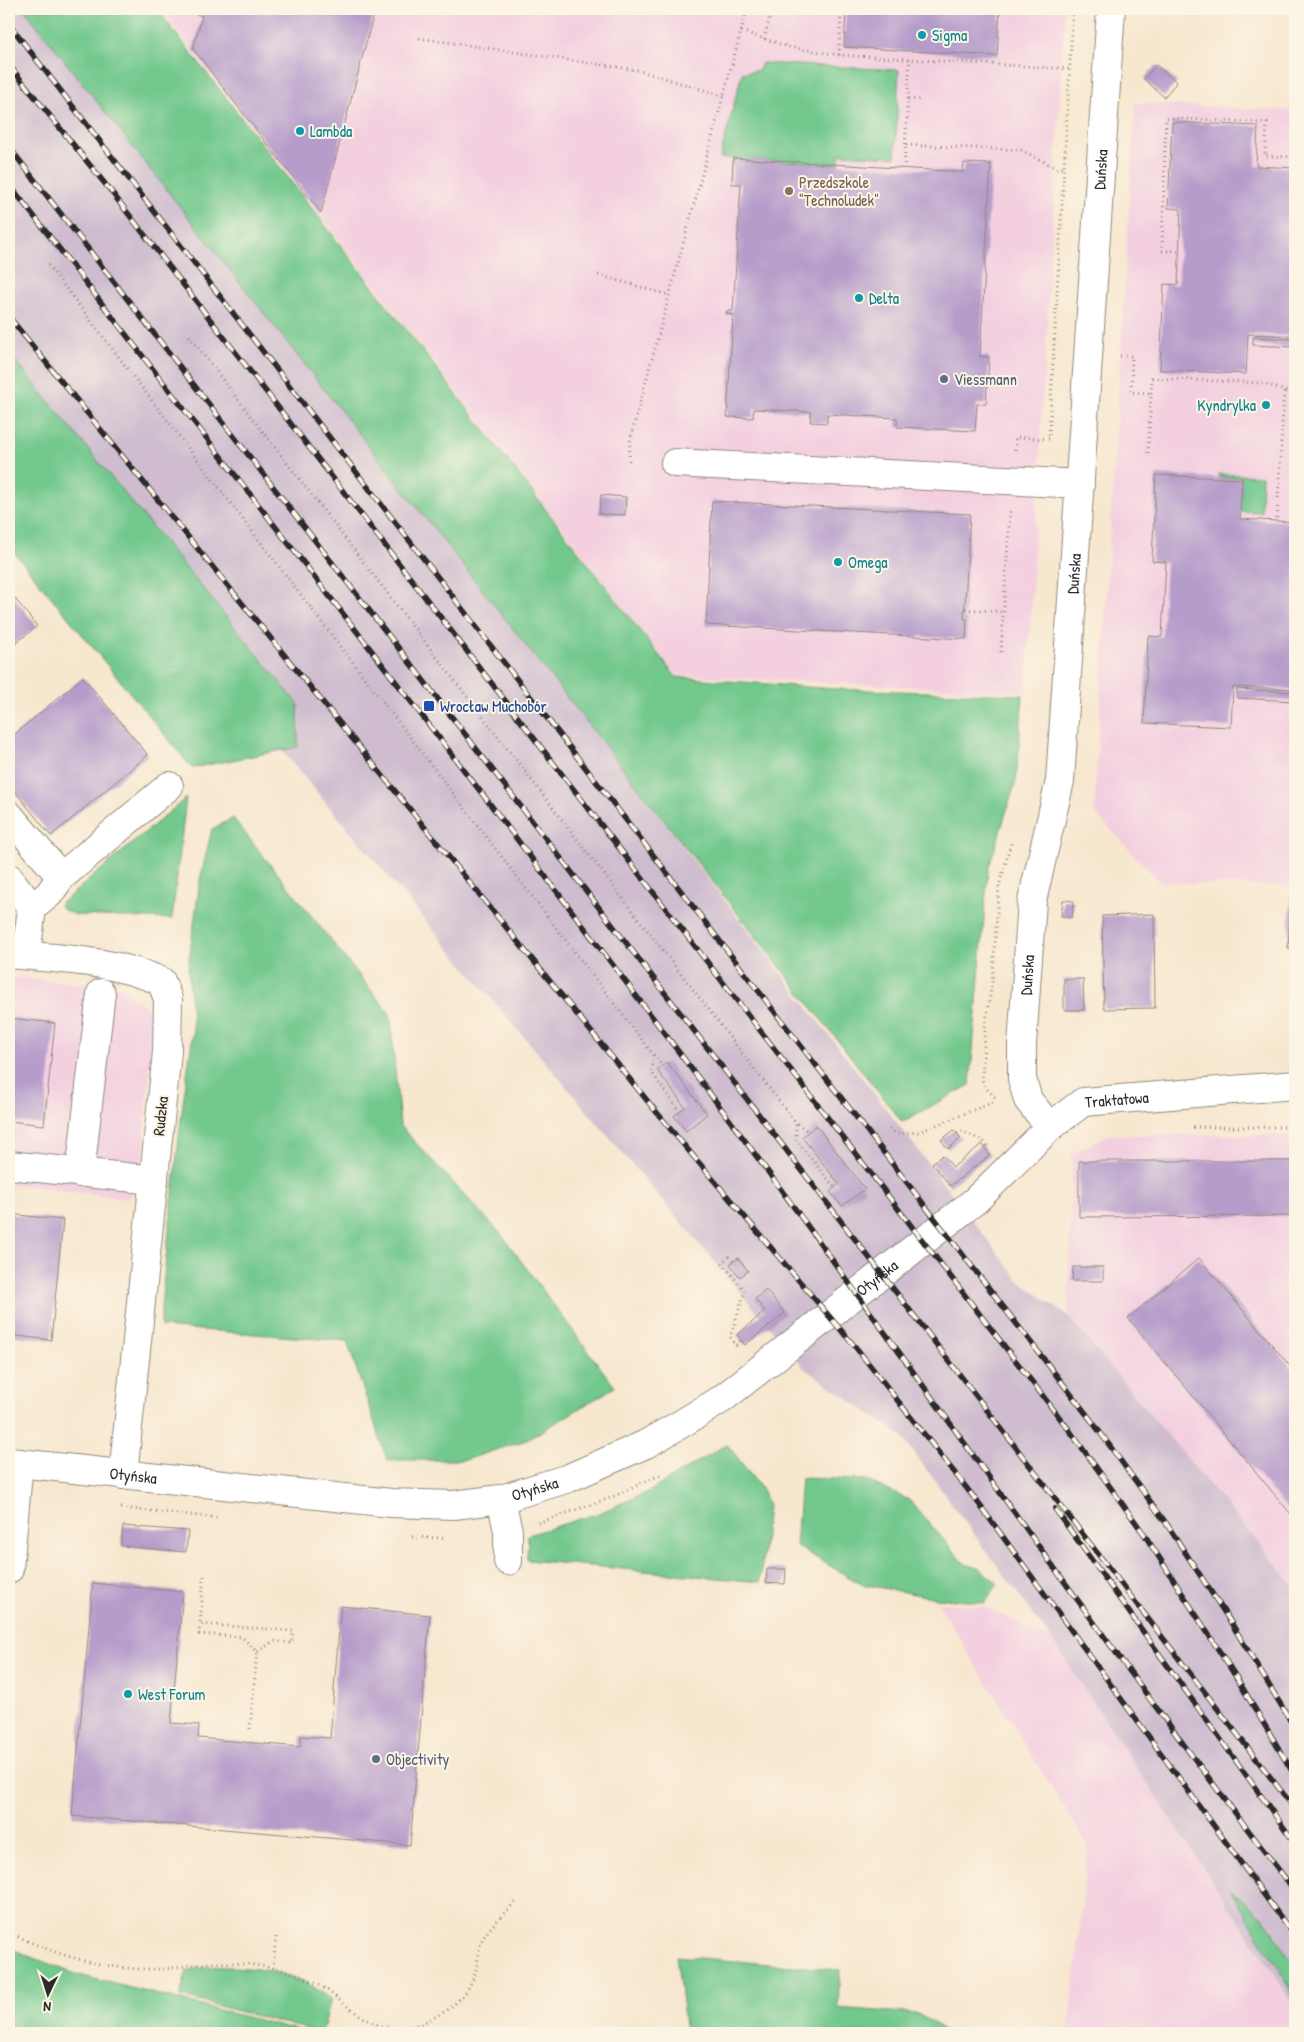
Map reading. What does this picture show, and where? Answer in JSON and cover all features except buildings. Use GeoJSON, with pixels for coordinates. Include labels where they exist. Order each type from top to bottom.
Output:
{"type":"FeatureCollection","features":[{"type":"Feature","properties":{"kind":"street","name":"Duńska"},"geometry":{"type":"LineString","coordinates":[[1050,1127],[1028,1100],[1022,1078],[1022,1045],[1032,901],[1060,781],[1111,9]]}},
{"type":"Feature","properties":{"kind":"street"},"geometry":{"type":"LineString","coordinates":[[675,463],[1012,482],[1080,484]]}},
{"type":"Feature","properties":{"kind":"street"},"geometry":{"type":"LineString","coordinates":[[9,878],[32,908],[49,894],[61,878],[169,786]]}},
{"type":"Feature","properties":{"kind":"street"},"geometry":{"type":"LineString","coordinates":[[9,815],[61,878]]}},
{"type":"Feature","properties":{"kind":"street","name":"Rudzka"},"geometry":{"type":"LineString","coordinates":[[32,908],[18,954],[107,963],[138,972],[160,981],[168,999],[167,1052],[123,1474]]}},
{"type":"Feature","properties":{"kind":"street"},"geometry":{"type":"LineString","coordinates":[[80,1173],[101,994]]}},
{"type":"Feature","properties":{"kind":"street","name":"Traktatowa"},"geometry":{"type":"LineString","coordinates":[[976,1200],[1050,1127],[1083,1102],[1295,1085]]}},
{"type":"Feature","properties":{"kind":"street"},"geometry":{"type":"LineString","coordinates":[[9,1165],[154,1180]]}},
{"type":"Feature","properties":{"kind":"street","name":"Otyńska"},"geometry":{"type":"LineString","coordinates":[[14,1462],[391,1503],[454,1505],[501,1499],[557,1483],[603,1464],[667,1432],[722,1399],[976,1200]]}},
{"type":"Feature","properties":{"kind":"street"},"geometry":{"type":"LineString","coordinates":[[9,1569],[14,1462]]}},
{"type":"Feature","properties":{"kind":"street"},"geometry":{"type":"LineString","coordinates":[[501,1499],[508,1531],[508,1561]]}},
{"type":"Feature","properties":{"kind":"path"},"geometry":{"type":"LineString","coordinates":[[629,460],[634,423],[747,9]]}},
{"type":"Feature","properties":{"kind":"path"},"geometry":{"type":"LineString","coordinates":[[764,40],[772,9]]}},
{"type":"Feature","properties":{"kind":"path"},"geometry":{"type":"LineString","coordinates":[[839,55],[841,9]]}},
{"type":"Feature","properties":{"kind":"path"},"geometry":{"type":"LineString","coordinates":[[741,31],[790,47],[839,55],[1070,69]]}},
{"type":"Feature","properties":{"kind":"path"},"geometry":{"type":"LineString","coordinates":[[419,38],[637,70],[724,96]]}},
{"type":"Feature","properties":{"kind":"path"},"geometry":{"type":"LineString","coordinates":[[904,169],[910,59]]}},
{"type":"Feature","properties":{"kind":"path"},"geometry":{"type":"LineString","coordinates":[[908,99],[923,100]]}},
{"type":"Feature","properties":{"kind":"path"},"geometry":{"type":"LineString","coordinates":[[1178,251],[1162,251],[1166,118],[1267,123],[1264,156],[1295,157]]}},
{"type":"Feature","properties":{"kind":"path"},"geometry":{"type":"LineString","coordinates":[[906,145],[1021,150],[1056,168],[1064,168]]}},
{"type":"Feature","properties":{"kind":"path"},"geometry":{"type":"LineString","coordinates":[[48,266],[662,1066]]}},
{"type":"Feature","properties":{"kind":"path"},"geometry":{"type":"LineString","coordinates":[[598,275],[643,286],[669,295]]}},
{"type":"Feature","properties":{"kind":"path"},"geometry":{"type":"LineString","coordinates":[[190,336],[796,1124],[808,1131]]}},
{"type":"Feature","properties":{"kind":"path"},"geometry":{"type":"LineString","coordinates":[[1114,356],[1132,356],[1131,392],[1151,393]]}},
{"type":"Feature","properties":{"kind":"path"},"geometry":{"type":"LineString","coordinates":[[1148,453],[1152,378],[1264,383],[1284,391],[1295,391]]}},
{"type":"Feature","properties":{"kind":"path"},"geometry":{"type":"LineString","coordinates":[[1277,518],[1284,391]]}},
{"type":"Feature","properties":{"kind":"path"},"geometry":{"type":"LineString","coordinates":[[1001,652],[1012,482]]}},
{"type":"Feature","properties":{"kind":"path"},"geometry":{"type":"LineString","coordinates":[[965,610],[1004,612]]}},
{"type":"Feature","properties":{"kind":"path"},"geometry":{"type":"LineString","coordinates":[[653,1054],[652,1073],[679,1111]]}},
{"type":"Feature","properties":{"kind":"path"},"geometry":{"type":"LineString","coordinates":[[889,1129],[897,1134],[919,1132],[999,1100]]}},
{"type":"Feature","properties":{"kind":"path"},"geometry":{"type":"LineString","coordinates":[[796,1124],[796,1140],[835,1188]]}},
{"type":"Feature","properties":{"kind":"path"},"geometry":{"type":"LineString","coordinates":[[1188,1127],[1295,1127]]}},
{"type":"Feature","properties":{"kind":"path"},"geometry":{"type":"LineString","coordinates":[[957,1134],[962,1131],[983,1141],[990,1148]]}},
{"type":"Feature","properties":{"kind":"path"},"geometry":{"type":"LineString","coordinates":[[733,1261],[730,1257],[722,1263],[745,1290],[730,1337],[739,1349]]}},
{"type":"Feature","properties":{"kind":"path"},"geometry":{"type":"LineString","coordinates":[[736,1344],[741,1340]]}},
{"type":"Feature","properties":{"kind":"path"},"geometry":{"type":"LineString","coordinates":[[204,1576],[200,1634],[242,1637],[257,1652]]}},
{"type":"Feature","properties":{"kind":"path"},"geometry":{"type":"LineString","coordinates":[[200,1624],[293,1631],[292,1643],[274,1641],[257,1652]]}},
{"type":"Feature","properties":{"kind":"path"},"geometry":{"type":"LineString","coordinates":[[250,1729],[257,1652]]}},
{"type":"Feature","properties":{"kind":"path"},"geometry":{"type":"LineString","coordinates":[[9,1932],[54,1951],[108,1966],[157,1969],[225,1963],[273,1968],[318,1984],[349,2009],[378,2025],[399,2028],[414,2026],[454,2004],[465,1995],[472,1984],[482,1940],[517,1900]]}},
{"type":"Feature","properties":{"kind":"path"},"geometry":{"type":"LineString","coordinates":[[273,1968],[276,1936]]}},
{"type":"Feature","properties":{"kind":"shaded area"},"geometry":{"type":"Polygon","coordinates":[[[9,9],[35,9],[1020,1282],[1068,1316],[1295,1587],[1295,2006],[1052,1640],[901,1435],[805,1369],[9,428],[9,9]]]}},
{"type":"Feature","properties":{"kind":"shaded area"},"geometry":{"type":"Polygon","coordinates":[[[160,9],[1065,9],[1026,692],[676,675],[160,9]]]}},
{"type":"Feature","properties":{"kind":"shaded area"},"geometry":{"type":"Polygon","coordinates":[[[1135,103],[1295,111],[1295,887],[1160,882],[1094,812],[1135,103]]]}},
{"type":"Feature","properties":{"kind":"shaded area"},"geometry":{"type":"Polygon","coordinates":[[[9,977],[119,987],[153,1012],[144,1153],[129,1198],[9,1184],[9,977]]]}},
{"type":"Feature","properties":{"kind":"shaded area"},"geometry":{"type":"Polygon","coordinates":[[[1109,1135],[1295,1135],[1295,1587],[1068,1316],[1072,1153],[1109,1135]]]}},
{"type":"Feature","properties":{"kind":"shaded area"},"geometry":{"type":"Polygon","coordinates":[[[937,1602],[986,1607],[1052,1640],[1295,2007],[1295,2033],[1069,2033],[1088,1846],[937,1602]]]}},
{"type":"Feature","properties":{"kind":"green space"},"geometry":{"type":"Polygon","coordinates":[[[24,9],[157,9],[676,677],[835,689],[1023,695],[1016,781],[988,870],[970,1085],[902,1122],[24,9]]]}},
{"type":"Feature","properties":{"kind":"green space"},"geometry":{"type":"Polygon","coordinates":[[[762,63],[899,70],[895,157],[839,154],[839,164],[720,158],[742,73],[759,70],[762,63]]]}},
{"type":"Feature","properties":{"kind":"green space"},"geometry":{"type":"Polygon","coordinates":[[[9,353],[298,704],[298,747],[192,768],[9,546],[9,353]]]}},
{"type":"Feature","properties":{"kind":"green space"},"geometry":{"type":"Polygon","coordinates":[[[1218,474],[1262,476],[1261,512],[1240,511],[1242,478],[1218,477],[1218,474]]]}},
{"type":"Feature","properties":{"kind":"green space"},"geometry":{"type":"Polygon","coordinates":[[[186,798],[172,919],[76,915],[64,910],[59,905],[186,798]]]}},
{"type":"Feature","properties":{"kind":"green space"},"geometry":{"type":"Polygon","coordinates":[[[233,818],[390,1014],[400,1126],[501,1234],[615,1387],[527,1440],[465,1460],[387,1460],[347,1341],[161,1327],[161,1306],[181,1118],[193,1032],[188,967],[200,880],[212,829],[233,818]]]}},
{"type":"Feature","properties":{"kind":"green space"},"geometry":{"type":"Polygon","coordinates":[[[727,1444],[763,1491],[768,1506],[760,1582],[527,1560],[528,1535],[599,1513],[648,1492],[727,1444]]]}},
{"type":"Feature","properties":{"kind":"green space"},"geometry":{"type":"Polygon","coordinates":[[[801,1478],[866,1480],[909,1500],[965,1564],[981,1569],[998,1584],[985,1603],[936,1598],[861,1584],[796,1546],[801,1478]]]}},
{"type":"Feature","properties":{"kind":"green space"},"geometry":{"type":"Polygon","coordinates":[[[1232,1891],[1263,1917],[1295,1967],[1295,1997],[1232,1891]]]}},
{"type":"Feature","properties":{"kind":"green space"},"geometry":{"type":"Polygon","coordinates":[[[9,1948],[75,1974],[310,2033],[9,2033],[9,1948]]]}},
{"type":"Feature","properties":{"kind":"green space"},"geometry":{"type":"Polygon","coordinates":[[[676,1956],[840,1970],[838,2008],[918,2014],[949,2033],[686,2033],[676,1956]]]}},
{"type":"Feature","properties":{"kind":"green space"},"geometry":{"type":"Polygon","coordinates":[[[211,1967],[259,1969],[274,1972],[290,1976],[318,1990],[331,1999],[322,2033],[180,1996],[187,1970],[211,1967]]]}},
{"type":"Feature","properties":{"kind":"railway"},"geometry":{"type":"LineString","coordinates":[[9,24],[1091,1420],[1166,1523],[1230,1621],[1295,1728]]}},
{"type":"Feature","properties":{"kind":"railway"},"geometry":{"type":"LineString","coordinates":[[9,65],[110,190],[1070,1431],[1144,1534],[1236,1677],[1295,1776]]}},
{"type":"Feature","properties":{"kind":"railway"},"geometry":{"type":"LineString","coordinates":[[9,147],[1295,1809]]}},
{"type":"Feature","properties":{"kind":"railway"},"geometry":{"type":"LineString","coordinates":[[9,184],[450,752],[711,1095],[1146,1694],[1295,1891]]}},
{"type":"Feature","properties":{"kind":"railway"},"geometry":{"type":"LineString","coordinates":[[9,317],[672,1131],[857,1349],[976,1500],[1295,1937]]}},
{"type":"Feature","properties":{"kind":"railway"},"geometry":{"type":"LineString","coordinates":[[1055,1509],[1295,1843]]}},
{"type":"Feature","properties":{"kind":"place","name":"Sigma"},"geometry":{"type":"Point","coordinates":[922,35]}},
{"type":"Feature","properties":{"kind":"place","name":"Lambda"},"geometry":{"type":"Point","coordinates":[300,131]}},
{"type":"Feature","properties":{"kind":"place","name":"Przedszkole \"Technoludek\""},"geometry":{"type":"Point","coordinates":[789,191]}},
{"type":"Feature","properties":{"kind":"place","name":"Delta"},"geometry":{"type":"Point","coordinates":[859,298]}},
{"type":"Feature","properties":{"kind":"place","name":"Viessmann"},"geometry":{"type":"Point","coordinates":[944,379]}},
{"type":"Feature","properties":{"kind":"place","name":"Kyndrylka"},"geometry":{"type":"Point","coordinates":[1266,405]}},
{"type":"Feature","properties":{"kind":"place","name":"Omega"},"geometry":{"type":"Point","coordinates":[838,562]}},
{"type":"Feature","properties":{"kind":"place","name":"Wrocław Muchobór"},"geometry":{"type":"Point","coordinates":[429,706]}},
{"type":"Feature","properties":{"kind":"place","name":"West Forum"},"geometry":{"type":"Point","coordinates":[128,1694]}},
{"type":"Feature","properties":{"kind":"place","name":"Objectivity"},"geometry":{"type":"Point","coordinates":[376,1759]}}]}
